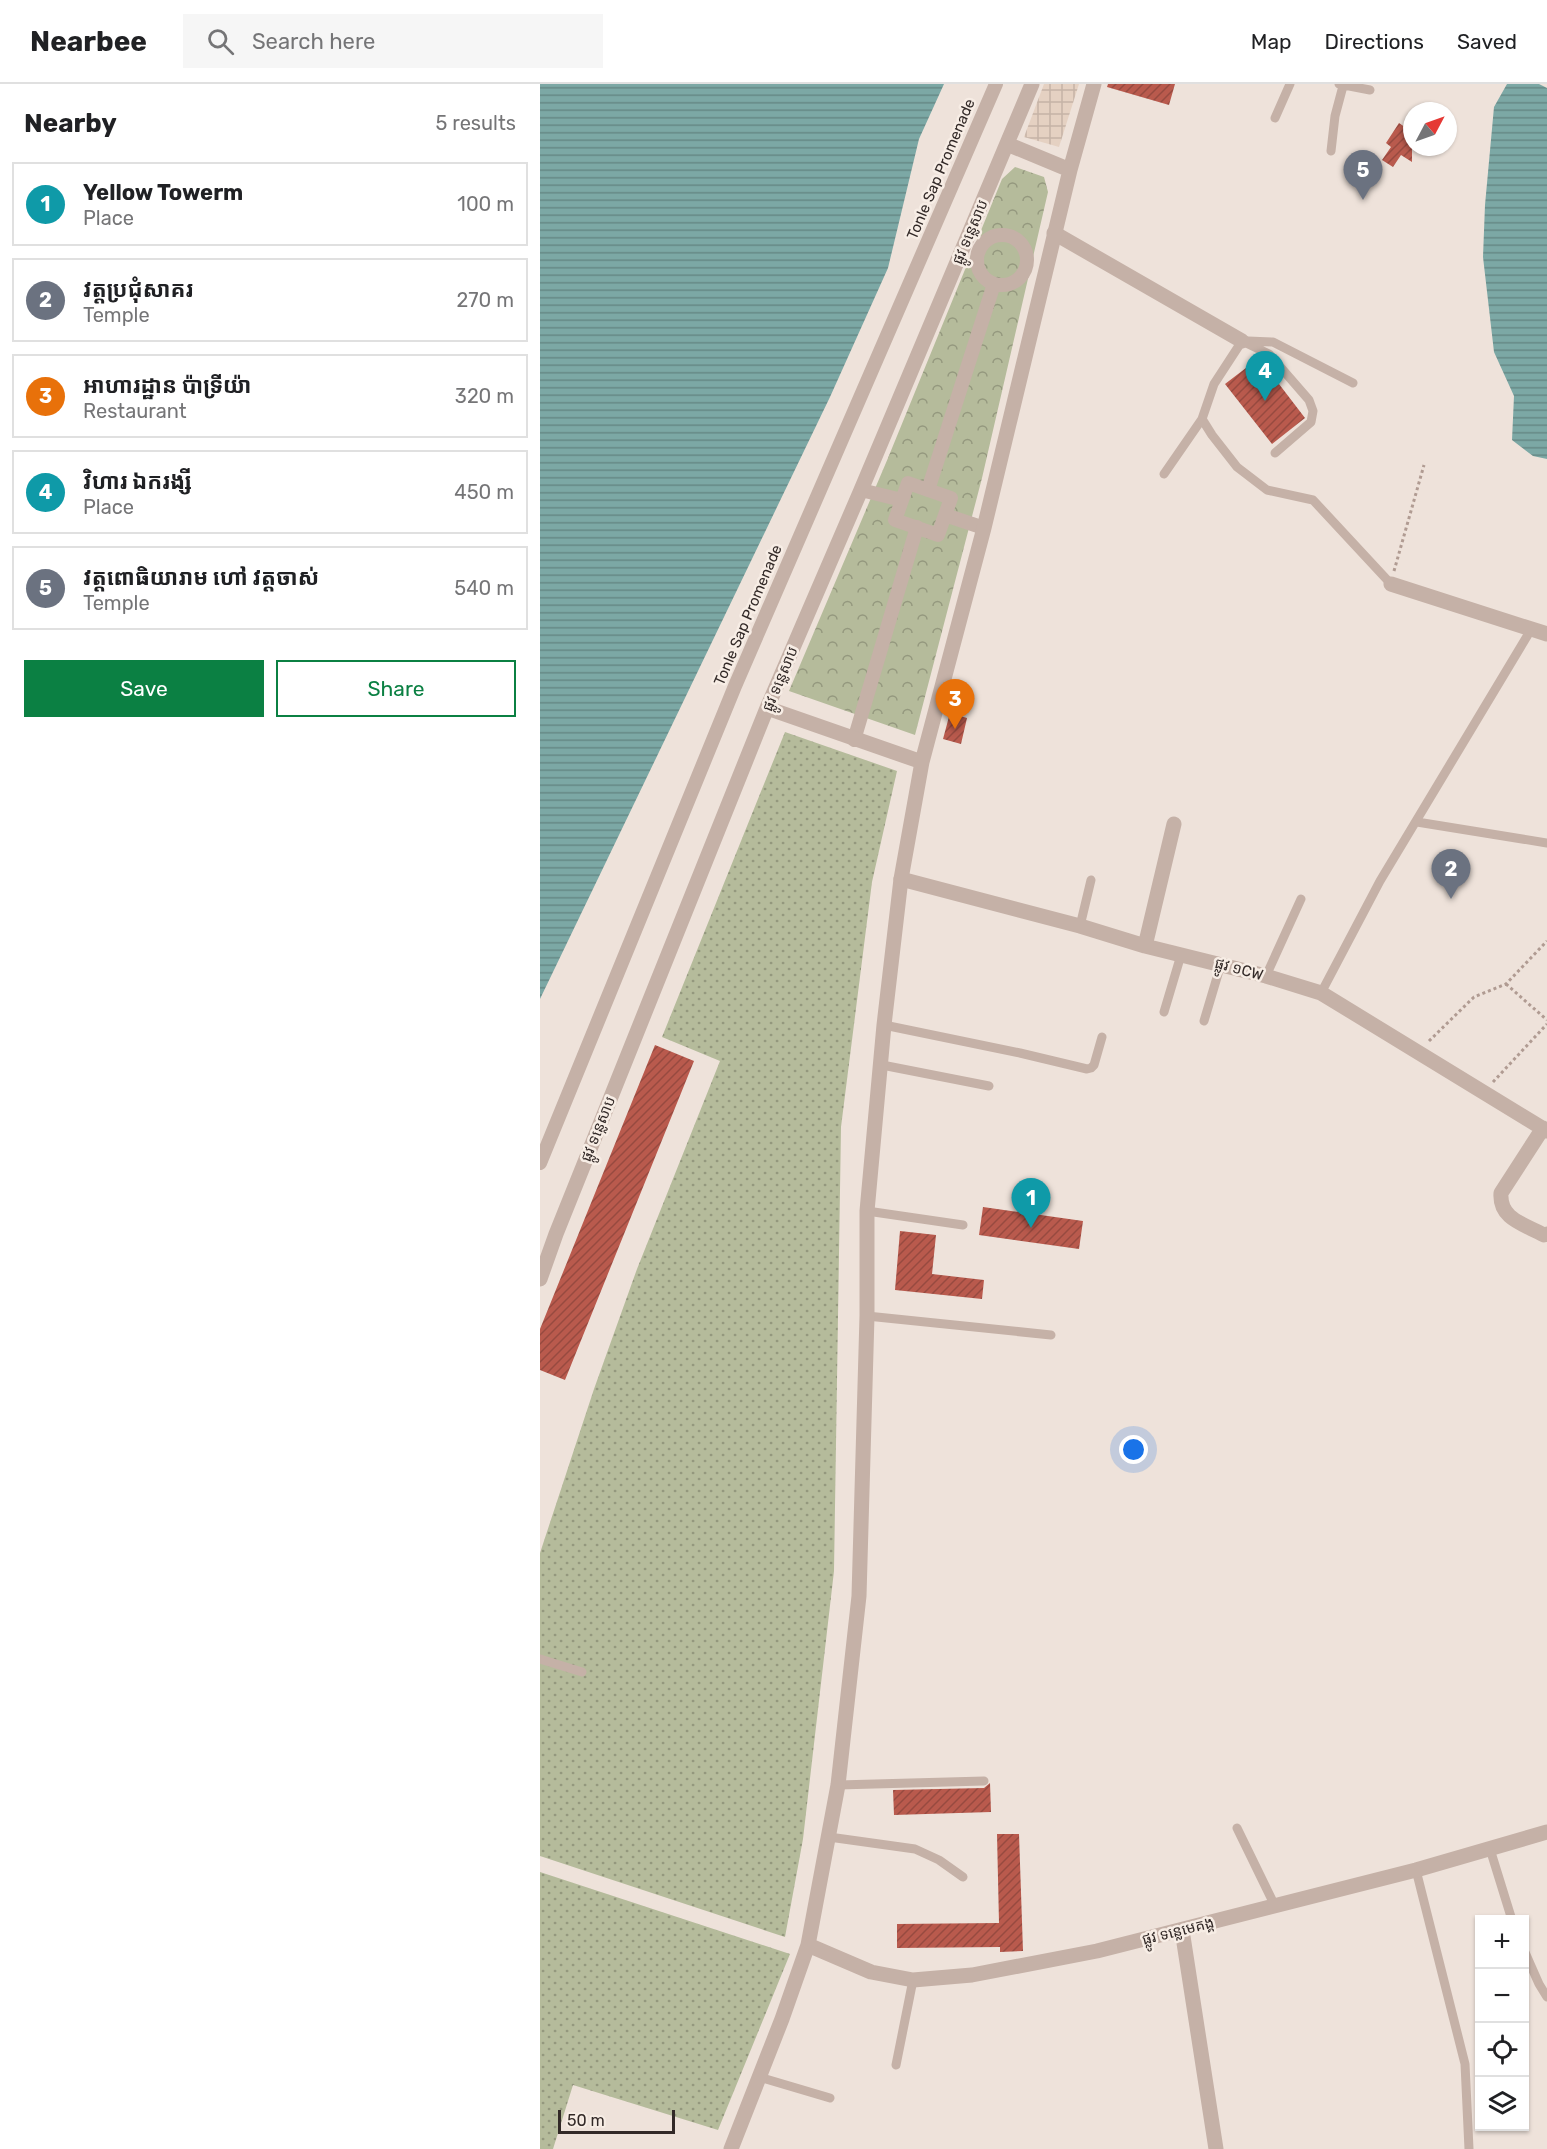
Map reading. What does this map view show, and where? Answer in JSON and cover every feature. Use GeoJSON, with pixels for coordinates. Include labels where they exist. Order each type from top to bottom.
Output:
{"type":"FeatureCollection","features":[{"type":"Feature","properties":{"kind":"street","name":"Tonle Sap Promenade"},"geometry":{"type":"LineString","coordinates":[[540,1163],[735,686],[996,84]]}},
{"type":"Feature","properties":{"kind":"street","name":"ផ្លូវ ទន្លេសាប"},"geometry":{"type":"LineString","coordinates":[[540,1278],[564,1212],[767,708],[1032,84]]}},
{"type":"Feature","properties":{"kind":"street"},"geometry":{"type":"LineString","coordinates":[[731,2149],[808,1945],[838,1785],[859,1596],[867,1316],[867,1210],[884,1025],[901,879],[922,762],[984,528],[1054,233],[1094,84]]}},
{"type":"Feature","properties":{"kind":"street"},"geometry":{"type":"LineString","coordinates":[[1007,144],[1070,170]]}},
{"type":"Feature","properties":{"kind":"street"},"geometry":{"type":"LineString","coordinates":[[1054,233],[1242,341]]}},
{"type":"Feature","properties":{"kind":"street"},"geometry":{"type":"LineString","coordinates":[[994,237],[1011,237],[1026,251],[1026,267],[1020,278],[1012,283],[994,284],[982,274],[978,266],[979,252],[987,241],[994,237]]}},
{"type":"Feature","properties":{"kind":"street"},"geometry":{"type":"LineString","coordinates":[[965,245],[979,252]]}},
{"type":"Feature","properties":{"kind":"street"},"geometry":{"type":"LineString","coordinates":[[1026,267],[1046,272]]}},
{"type":"Feature","properties":{"kind":"street"},"geometry":{"type":"LineString","coordinates":[[928,490],[994,284]]}},
{"type":"Feature","properties":{"kind":"street"},"geometry":{"type":"LineString","coordinates":[[908,483],[951,498],[938,535],[895,520],[902,500],[908,483]]}},
{"type":"Feature","properties":{"kind":"street"},"geometry":{"type":"LineString","coordinates":[[861,490],[902,500]]}},
{"type":"Feature","properties":{"kind":"street"},"geometry":{"type":"LineString","coordinates":[[945,515],[984,528]]}},
{"type":"Feature","properties":{"kind":"street"},"geometry":{"type":"LineString","coordinates":[[854,740],[917,527]]}},
{"type":"Feature","properties":{"kind":"street"},"geometry":{"type":"LineString","coordinates":[[1390,584],[1547,634]]}},
{"type":"Feature","properties":{"kind":"street"},"geometry":{"type":"LineString","coordinates":[[767,708],[922,762]]}},
{"type":"Feature","properties":{"kind":"street"},"geometry":{"type":"LineString","coordinates":[[1145,946],[1174,824]]}},
{"type":"Feature","properties":{"kind":"street","name":"ផ្លូវ ១CW"},"geometry":{"type":"LineString","coordinates":[[901,879],[1080,926],[1145,946],[1266,976],[1321,993],[1545,1129]]}},
{"type":"Feature","properties":{"kind":"street"},"geometry":{"type":"LineString","coordinates":[[1545,1129],[1501,1193],[1500,1205],[1506,1215],[1544,1235],[1547,1234]]}},
{"type":"Feature","properties":{"kind":"street","name":"ផ្លូវ ទន្លេមេគង្គ"},"geometry":{"type":"LineString","coordinates":[[808,1945],[871,1972],[913,1980],[972,1975],[1097,1951],[1182,1930],[1416,1870],[1547,1832]]}},
{"type":"Feature","properties":{"kind":"street"},"geometry":{"type":"LineString","coordinates":[[1182,1930],[1216,2149]]}},
{"type":"Feature","properties":{"kind":"lane"},"geometry":{"type":"LineString","coordinates":[[1275,118],[1290,84]]}},
{"type":"Feature","properties":{"kind":"lane"},"geometry":{"type":"LineString","coordinates":[[1331,151],[1341,85],[1370,90]]}},
{"type":"Feature","properties":{"kind":"lane"},"geometry":{"type":"LineString","coordinates":[[1242,341],[1273,342],[1353,383]]}},
{"type":"Feature","properties":{"kind":"lane"},"geometry":{"type":"LineString","coordinates":[[1164,474],[1202,419],[1214,384],[1242,341]]}},
{"type":"Feature","properties":{"kind":"lane"},"geometry":{"type":"LineString","coordinates":[[1242,341],[1269,354],[1309,400],[1313,411],[1311,422],[1275,453]]}},
{"type":"Feature","properties":{"kind":"lane"},"geometry":{"type":"LineString","coordinates":[[1202,419],[1237,467],[1267,490],[1314,500],[1390,584]]}},
{"type":"Feature","properties":{"kind":"lane"},"geometry":{"type":"LineString","coordinates":[[1321,993],[1380,881],[1532,628]]}},
{"type":"Feature","properties":{"kind":"lane"},"geometry":{"type":"LineString","coordinates":[[1416,822],[1547,843]]}},
{"type":"Feature","properties":{"kind":"lane"},"geometry":{"type":"LineString","coordinates":[[1080,926],[1091,880]]}},
{"type":"Feature","properties":{"kind":"lane"},"geometry":{"type":"LineString","coordinates":[[1266,976],[1301,899]]}},
{"type":"Feature","properties":{"kind":"lane"},"geometry":{"type":"LineString","coordinates":[[1164,1012],[1182,955]]}},
{"type":"Feature","properties":{"kind":"lane"},"geometry":{"type":"LineString","coordinates":[[1204,1020],[1221,964]]}},
{"type":"Feature","properties":{"kind":"lane"},"geometry":{"type":"LineString","coordinates":[[884,1025],[1020,1053],[1087,1070],[1094,1065],[1102,1037]]}},
{"type":"Feature","properties":{"kind":"lane"},"geometry":{"type":"LineString","coordinates":[[882,1065],[989,1086]]}},
{"type":"Feature","properties":{"kind":"lane"},"geometry":{"type":"LineString","coordinates":[[867,1210],[963,1225]]}},
{"type":"Feature","properties":{"kind":"lane"},"geometry":{"type":"LineString","coordinates":[[867,1316],[1052,1335]]}},
{"type":"Feature","properties":{"kind":"lane"},"geometry":{"type":"LineString","coordinates":[[540,1659],[582,1672]]}},
{"type":"Feature","properties":{"kind":"lane"},"geometry":{"type":"LineString","coordinates":[[838,1785],[984,1781]]}},
{"type":"Feature","properties":{"kind":"lane"},"geometry":{"type":"LineString","coordinates":[[1237,1828],[1275,1906]]}},
{"type":"Feature","properties":{"kind":"lane"},"geometry":{"type":"LineString","coordinates":[[830,1837],[915,1848],[939,1860],[963,1877]]}},
{"type":"Feature","properties":{"kind":"lane"},"geometry":{"type":"LineString","coordinates":[[1490,1849],[1510,1915]]}},
{"type":"Feature","properties":{"kind":"lane"},"geometry":{"type":"LineString","coordinates":[[1416,1870],[1465,2064],[1469,2149]]}},
{"type":"Feature","properties":{"kind":"lane"},"geometry":{"type":"LineString","coordinates":[[1529,1961],[1547,1997]]}},
{"type":"Feature","properties":{"kind":"lane"},"geometry":{"type":"LineString","coordinates":[[896,2065],[913,1980]]}},
{"type":"Feature","properties":{"kind":"lane"},"geometry":{"type":"LineString","coordinates":[[759,2077],[830,2098]]}},
{"type":"Feature","properties":{"kind":"path"},"geometry":{"type":"LineString","coordinates":[[1390,584],[1424,465]]}},
{"type":"Feature","properties":{"kind":"path"},"geometry":{"type":"LineString","coordinates":[[1418,1052],[1474,997],[1506,984],[1547,940]]}},
{"type":"Feature","properties":{"kind":"path"},"geometry":{"type":"LineString","coordinates":[[1484,1092],[1547,1022],[1506,984]]}},
{"type":"Feature","properties":{"kind":"green space"},"geometry":{"type":"Polygon","coordinates":[[[1015,167],[1044,177],[1048,192],[982,478],[915,735],[789,691],[888,458],[1002,179],[1015,167]]]}},
{"type":"Feature","properties":{"kind":"green space"},"geometry":{"type":"Polygon","coordinates":[[[785,732],[897,771],[872,882],[841,1127],[834,1571],[803,1839],[785,1937],[540,1856],[540,1553],[594,1389],[637,1269],[720,1061],[662,1037],[785,732]]]}},
{"type":"Feature","properties":{"kind":"green space"},"geometry":{"type":"Polygon","coordinates":[[[540,1872],[790,1954],[718,2130],[573,2085],[553,2149],[540,2149],[540,1872]]]}},
{"type":"Feature","properties":{"kind":"shaded area"},"geometry":{"type":"Polygon","coordinates":[[[1044,84],[1079,84],[1059,147],[1024,137],[1044,84]]]}},
{"type":"Feature","properties":{"kind":"water"},"geometry":{"type":"Polygon","coordinates":[[[540,84],[944,84],[919,139],[888,268],[830,397],[540,999],[540,84]]]}},
{"type":"Feature","properties":{"kind":"water"},"geometry":{"type":"Polygon","coordinates":[[[1507,84],[1539,84],[1547,88],[1547,459],[1533,456],[1512,440],[1514,396],[1494,352],[1483,257],[1485,205],[1494,107],[1507,84]]]}},
{"type":"Feature","properties":{"kind":"building"},"geometry":{"type":"Polygon","coordinates":[[[1108,84],[1175,84],[1169,105],[1107,87],[1108,84]]]}},
{"type":"Feature","properties":{"kind":"building"},"geometry":{"type":"Polygon","coordinates":[[[1399,123],[1403,126],[1403,156],[1412,156],[1412,162],[1401,155],[1393,167],[1382,160],[1391,147],[1386,143],[1399,123]]]}},
{"type":"Feature","properties":{"kind":"building"},"geometry":{"type":"Polygon","coordinates":[[[1259,358],[1305,418],[1272,444],[1225,384],[1259,358]]]}},
{"type":"Feature","properties":{"kind":"building"},"geometry":{"type":"Polygon","coordinates":[[[950,713],[967,718],[961,744],[943,739],[950,713]]]}},
{"type":"Feature","properties":{"kind":"building"},"geometry":{"type":"Polygon","coordinates":[[[655,1045],[694,1061],[565,1380],[540,1370],[540,1329],[655,1045]]]}},
{"type":"Feature","properties":{"kind":"building"},"geometry":{"type":"Polygon","coordinates":[[[983,1207],[1083,1221],[1079,1249],[979,1235],[983,1207]]]}},
{"type":"Feature","properties":{"kind":"building"},"geometry":{"type":"Polygon","coordinates":[[[900,1231],[936,1235],[932,1274],[984,1280],[982,1299],[895,1290],[900,1231]]]}},
{"type":"Feature","properties":{"kind":"building"},"geometry":{"type":"Polygon","coordinates":[[[990,1783],[991,1812],[894,1815],[893,1790],[984,1788],[990,1783]]]}},
{"type":"Feature","properties":{"kind":"building"},"geometry":{"type":"Polygon","coordinates":[[[997,1834],[1019,1834],[1023,1951],[1000,1952],[1000,1947],[897,1948],[897,1924],[999,1923],[997,1834]]]}},
{"type":"Feature","properties":{"kind":"place","name":"វត្តពោធិយារាម ហៅ វត្តចាស់"},"geometry":{"type":"Point","coordinates":[1363,200]}},
{"type":"Feature","properties":{"kind":"place","name":"វិហារ ឯករង្សី"},"geometry":{"type":"Point","coordinates":[1265,401]}},
{"type":"Feature","properties":{"kind":"place","name":"អាហារដ្ឋាន ប៉ាទ្រីយ៉ា"},"geometry":{"type":"Point","coordinates":[955,729]}},
{"type":"Feature","properties":{"kind":"place","name":"វត្តប្រជុំសាគរ"},"geometry":{"type":"Point","coordinates":[1451,899]}},
{"type":"Feature","properties":{"kind":"place","name":"Yellow Towerm"},"geometry":{"type":"Point","coordinates":[1031,1228]}}]}
